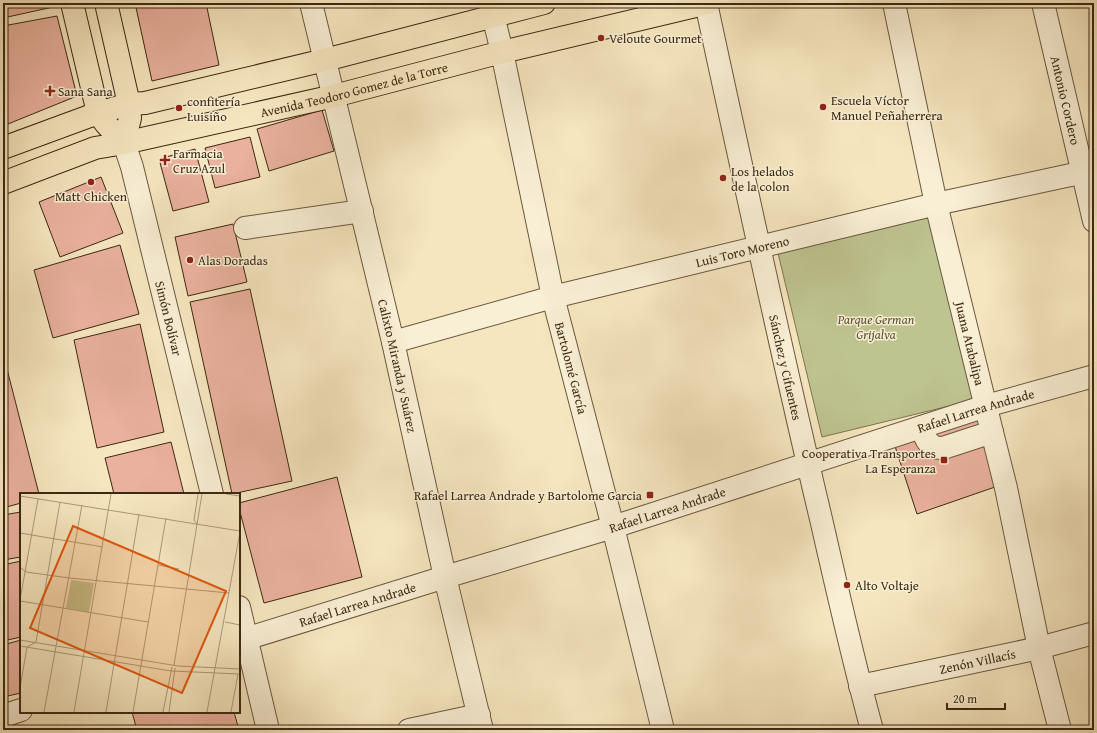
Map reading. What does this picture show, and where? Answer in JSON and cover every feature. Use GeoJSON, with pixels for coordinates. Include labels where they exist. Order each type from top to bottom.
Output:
{"type":"FeatureCollection","features":[{"type":"Feature","properties":{"kind":"main road"},"geometry":{"type":"LineString","coordinates":[[72,3],[98,112],[106,124],[124,143]]}},
{"type":"Feature","properties":{"kind":"main road"},"geometry":{"type":"LineString","coordinates":[[106,3],[129,104],[130,118],[124,143]]}},
{"type":"Feature","properties":{"kind":"main road"},"geometry":{"type":"LineString","coordinates":[[3,148],[98,112],[129,104],[145,103],[325,60],[491,9],[544,3]]}},
{"type":"Feature","properties":{"kind":"main road","name":"Avenida Teodoro Gomez de la Torre"},"geometry":{"type":"LineString","coordinates":[[3,183],[95,148],[124,143],[334,96],[502,52],[707,3]]}},
{"type":"Feature","properties":{"kind":"street","name":"Calixto Miranda y Suárez"},"geometry":{"type":"LineString","coordinates":[[311,3],[393,342],[445,577],[481,722]]}},
{"type":"Feature","properties":{"kind":"street","name":"Sánchez y Cifuentes"},"geometry":{"type":"LineString","coordinates":[[707,3],[758,247],[860,686],[872,730]]}},
{"type":"Feature","properties":{"kind":"street","name":"Juana Atabalipa"},"geometry":{"type":"LineString","coordinates":[[894,3],[936,204],[1006,488],[1039,648],[1060,730]]}},
{"type":"Feature","properties":{"kind":"street","name":"Antonio Cordero"},"geometry":{"type":"LineString","coordinates":[[1043,3],[1088,171],[1094,222]]}},
{"type":"Feature","properties":{"kind":"street","name":"Bartolomé García"},"geometry":{"type":"LineString","coordinates":[[491,9],[502,52],[553,297],[613,527],[663,730]]}},
{"type":"Feature","properties":{"kind":"street","name":"Simón Bolívar"},"geometry":{"type":"LineString","coordinates":[[124,143],[134,175],[212,493]]}},
{"type":"Feature","properties":{"kind":"street","name":"Luis Toro Moreno"},"geometry":{"type":"LineString","coordinates":[[393,342],[553,297],[936,204],[1088,171]]}},
{"type":"Feature","properties":{"kind":"street"},"geometry":{"type":"LineString","coordinates":[[245,228],[362,211]]}},
{"type":"Feature","properties":{"kind":"street","name":"Rafael Larrea Andrade"},"geometry":{"type":"LineString","coordinates":[[243,640],[445,577],[613,527],[986,406],[1094,376]]}},
{"type":"Feature","properties":{"kind":"street"},"geometry":{"type":"LineString","coordinates":[[922,427],[924,435],[931,446],[935,448],[943,448],[992,432]]}},
{"type":"Feature","properties":{"kind":"street"},"geometry":{"type":"LineString","coordinates":[[240,615],[243,640],[268,730]]}},
{"type":"Feature","properties":{"kind":"street","name":"Zenón Villacís"},"geometry":{"type":"LineString","coordinates":[[860,686],[1039,648],[1094,633]]}},
{"type":"Feature","properties":{"kind":"street"},"geometry":{"type":"LineString","coordinates":[[3,716],[20,710]]}},
{"type":"Feature","properties":{"kind":"street"},"geometry":{"type":"LineString","coordinates":[[409,730],[481,722]]}},
{"type":"Feature","properties":{"kind":"green space","name":"Parque German Grijalva"},"geometry":{"type":"Polygon","coordinates":[[[930,216],[974,400],[822,437],[778,253],[930,216]]]}},
{"type":"Feature","properties":{"kind":"building"},"geometry":{"type":"Polygon","coordinates":[[[3,3],[52,3],[53,7],[3,18],[3,3]]]}},
{"type":"Feature","properties":{"kind":"building"},"geometry":{"type":"Polygon","coordinates":[[[135,3],[206,3],[219,65],[152,81],[135,3]]]}},
{"type":"Feature","properties":{"kind":"building"},"geometry":{"type":"Polygon","coordinates":[[[57,16],[77,96],[3,126],[3,26],[57,16]]]}},
{"type":"Feature","properties":{"kind":"building"},"geometry":{"type":"Polygon","coordinates":[[[322,110],[334,151],[269,171],[257,129],[322,110]]]}},
{"type":"Feature","properties":{"kind":"building"},"geometry":{"type":"Polygon","coordinates":[[[250,137],[260,177],[215,188],[205,148],[250,137]]]}},
{"type":"Feature","properties":{"kind":"building"},"geometry":{"type":"Polygon","coordinates":[[[195,149],[209,202],[173,211],[159,159],[195,149]]]}},
{"type":"Feature","properties":{"kind":"building"},"geometry":{"type":"Polygon","coordinates":[[[101,177],[123,233],[60,257],[39,202],[101,177]]]}},
{"type":"Feature","properties":{"kind":"building"},"geometry":{"type":"Polygon","coordinates":[[[233,224],[247,282],[188,296],[175,237],[233,224]]]}},
{"type":"Feature","properties":{"kind":"building"},"geometry":{"type":"Polygon","coordinates":[[[120,245],[139,314],[53,338],[34,270],[120,245]]]}},
{"type":"Feature","properties":{"kind":"building"},"geometry":{"type":"Polygon","coordinates":[[[250,289],[292,481],[232,493],[190,302],[250,289]]]}},
{"type":"Feature","properties":{"kind":"building"},"geometry":{"type":"Polygon","coordinates":[[[140,324],[164,432],[97,448],[74,340],[140,324]]]}},
{"type":"Feature","properties":{"kind":"building"},"geometry":{"type":"Polygon","coordinates":[[[7,369],[39,493],[20,493],[20,503],[3,508],[3,370],[7,369]]]}},
{"type":"Feature","properties":{"kind":"building","name":"Cooperativa Transportes La Esperanza"},"geometry":{"type":"Polygon","coordinates":[[[977,413],[995,487],[917,514],[893,440],[977,413]]]}},
{"type":"Feature","properties":{"kind":"building"},"geometry":{"type":"Polygon","coordinates":[[[171,442],[184,493],[114,493],[105,458],[171,442]]]}},
{"type":"Feature","properties":{"kind":"building"},"geometry":{"type":"Polygon","coordinates":[[[337,477],[362,577],[264,603],[240,512],[240,503],[337,477]]]}},
{"type":"Feature","properties":{"kind":"building"},"geometry":{"type":"Polygon","coordinates":[[[20,512],[20,557],[3,560],[3,515],[20,512]]]}},
{"type":"Feature","properties":{"kind":"building"},"geometry":{"type":"Polygon","coordinates":[[[20,561],[20,637],[3,641],[3,565],[20,561]]]}},
{"type":"Feature","properties":{"kind":"building"},"geometry":{"type":"Polygon","coordinates":[[[20,640],[20,693],[3,697],[3,645],[20,640]]]}},
{"type":"Feature","properties":{"kind":"building"},"geometry":{"type":"Polygon","coordinates":[[[132,713],[234,713],[239,730],[137,730],[132,713]]]}},
{"type":"Feature","properties":{"kind":"place","name":"Veloute Gourmet"},"geometry":{"type":"Point","coordinates":[601,38]}},
{"type":"Feature","properties":{"kind":"place","name":"Sana Sana"},"geometry":{"type":"Point","coordinates":[50,91]}},
{"type":"Feature","properties":{"kind":"place","name":"Escuela Víctor Manuel Peñaherrera"},"geometry":{"type":"Point","coordinates":[823,107]}},
{"type":"Feature","properties":{"kind":"place","name":"confitería Luisiño"},"geometry":{"type":"Point","coordinates":[179,108]}},
{"type":"Feature","properties":{"kind":"place","name":"Farmacia Cruz Azul"},"geometry":{"type":"Point","coordinates":[165,160]}},
{"type":"Feature","properties":{"kind":"place","name":"Los helados de la colon"},"geometry":{"type":"Point","coordinates":[723,178]}},
{"type":"Feature","properties":{"kind":"place","name":"Matt Chicken"},"geometry":{"type":"Point","coordinates":[91,182]}},
{"type":"Feature","properties":{"kind":"place","name":"Alas Doradas"},"geometry":{"type":"Point","coordinates":[190,260]}},
{"type":"Feature","properties":{"kind":"place","name":"Cooperativa Transportes La Esperanza"},"geometry":{"type":"Point","coordinates":[944,460]}},
{"type":"Feature","properties":{"kind":"place","name":"Rafael Larrea Andrade y Bartolome Garcia"},"geometry":{"type":"Point","coordinates":[650,495]}},
{"type":"Feature","properties":{"kind":"place","name":"Alto Voltaje"},"geometry":{"type":"Point","coordinates":[847,585]}}]}
